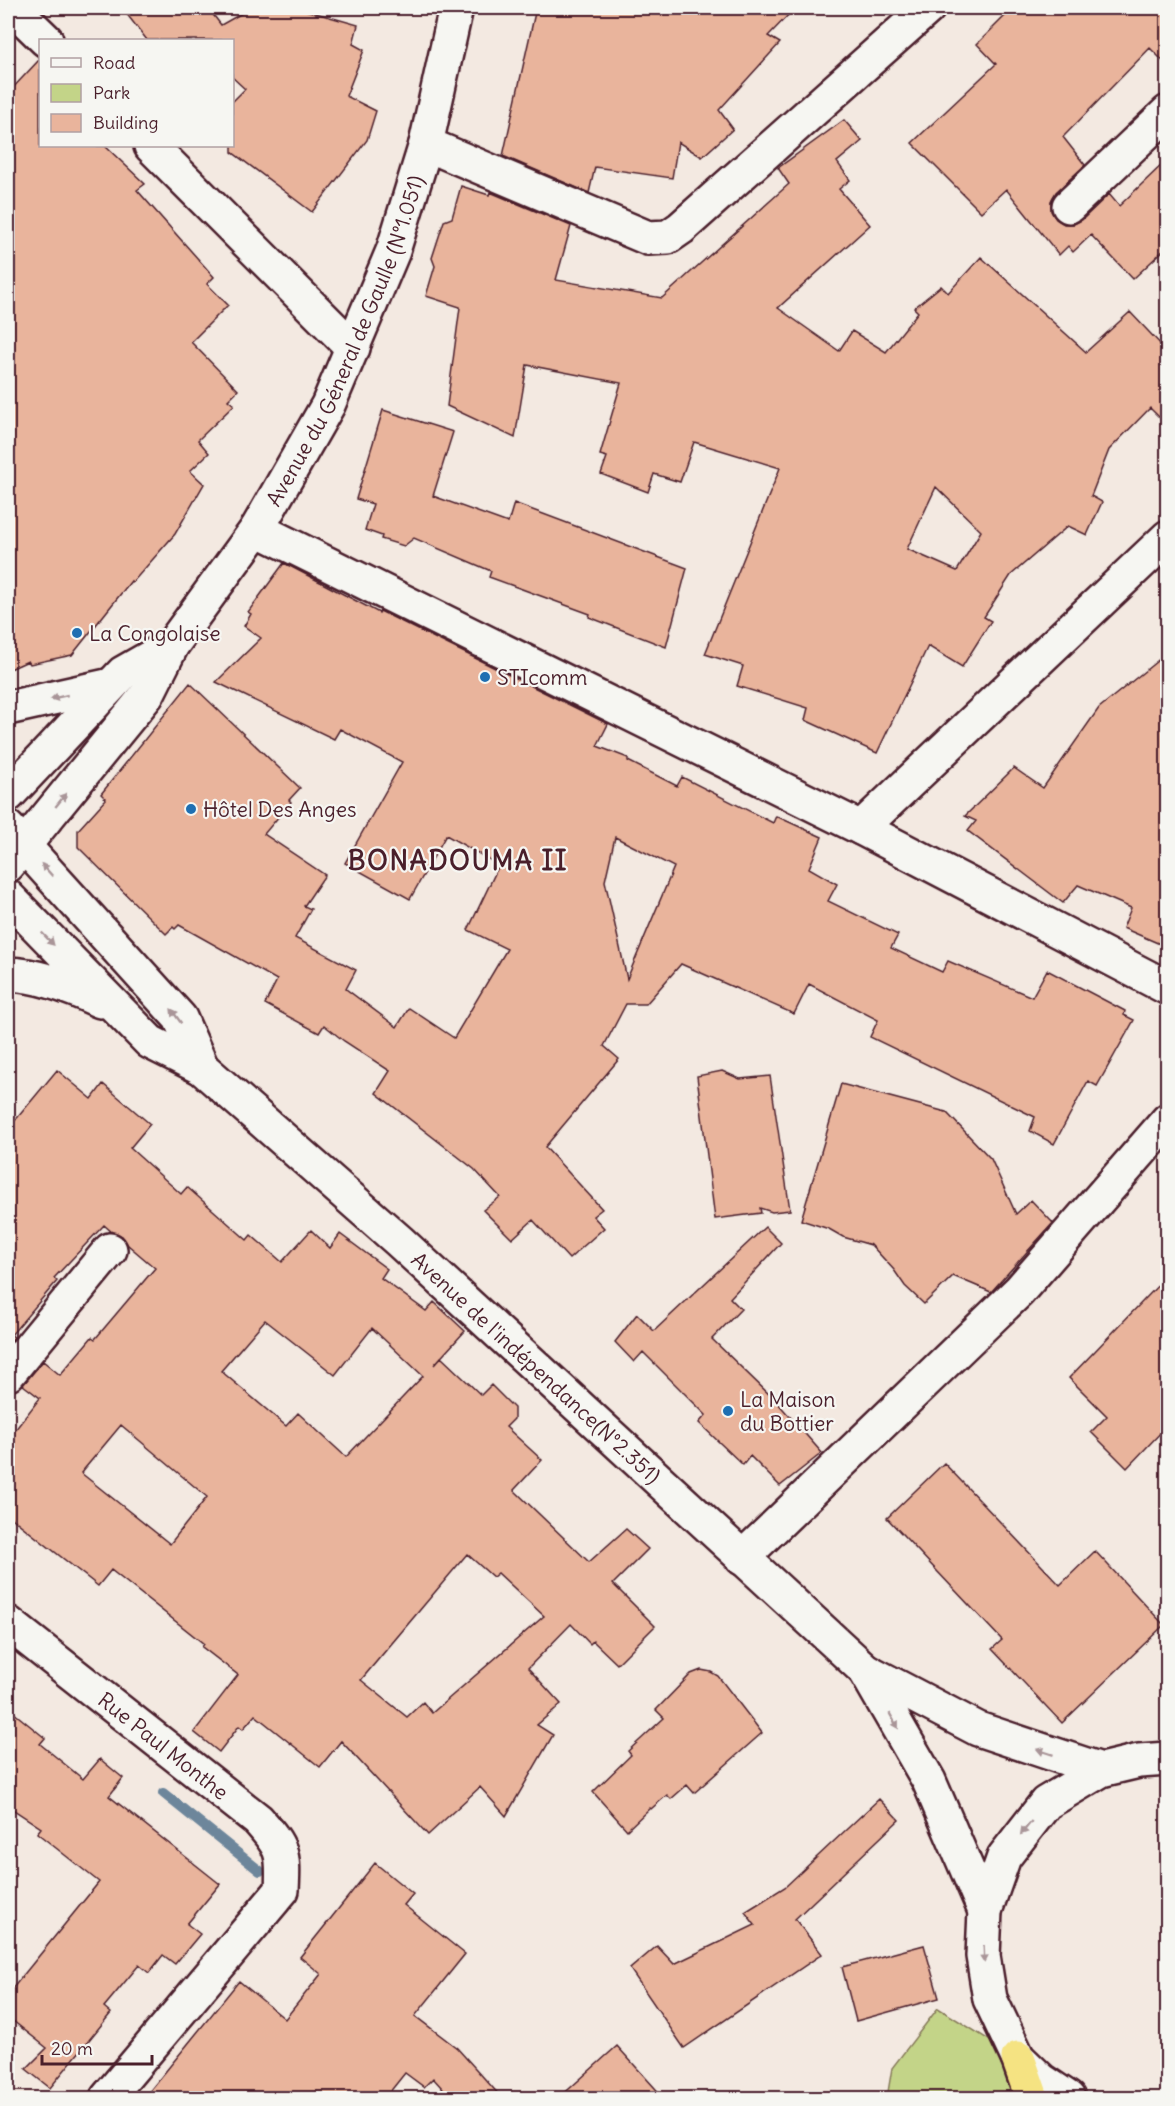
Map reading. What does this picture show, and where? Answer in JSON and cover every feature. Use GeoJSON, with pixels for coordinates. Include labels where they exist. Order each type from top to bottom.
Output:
{"type":"FeatureCollection","features":[{"type":"Feature","properties":{"kind":"highway"},"geometry":{"type":"LineString","coordinates":[[1018,2058],[1032,2098]]}},
{"type":"Feature","properties":{"kind":"street"},"geometry":{"type":"LineString","coordinates":[[13,8],[45,39]]}},
{"type":"Feature","properties":{"kind":"street","name":"Avenue du Géneral de Gaulle (N°1.051)"},"geometry":{"type":"LineString","coordinates":[[13,846],[147,695],[172,645],[257,529],[328,405],[393,251],[426,144],[456,8]]}},
{"type":"Feature","properties":{"kind":"street"},"geometry":{"type":"LineString","coordinates":[[426,144],[648,238],[668,237],[681,228],[928,8]]}},
{"type":"Feature","properties":{"kind":"street"},"geometry":{"type":"LineString","coordinates":[[1069,206],[1167,112]]}},
{"type":"Feature","properties":{"kind":"street"},"geometry":{"type":"LineString","coordinates":[[152,147],[353,348]]}},
{"type":"Feature","properties":{"kind":"street"},"geometry":{"type":"LineString","coordinates":[[257,529],[861,828],[1167,988]]}},
{"type":"Feature","properties":{"kind":"street"},"geometry":{"type":"LineString","coordinates":[[861,828],[1167,537]]}},
{"type":"Feature","properties":{"kind":"street","name":"Avenue du Géneral de Gaulle (N°1.051)"},"geometry":{"type":"LineString","coordinates":[[8,795],[123,673],[172,645]]}},
{"type":"Feature","properties":{"kind":"street"},"geometry":{"type":"LineString","coordinates":[[8,708],[111,685]]}},
{"type":"Feature","properties":{"kind":"street","name":"Avenue de l'indépendance(N°2.351)"},"geometry":{"type":"LineString","coordinates":[[13,846],[180,1018],[201,1068]]}},
{"type":"Feature","properties":{"kind":"street","name":"Avenue de l'indépendance(N°2.351)"},"geometry":{"type":"LineString","coordinates":[[8,897],[150,1042],[201,1068],[399,1241],[865,1670],[978,1728],[1101,1770]]}},
{"type":"Feature","properties":{"kind":"street"},"geometry":{"type":"LineString","coordinates":[[8,974],[46,979],[73,988],[118,1010]]}},
{"type":"Feature","properties":{"kind":"street"},"geometry":{"type":"LineString","coordinates":[[742,1558],[1019,1291],[1167,1120]]}},
{"type":"Feature","properties":{"kind":"street"},"geometry":{"type":"LineString","coordinates":[[8,1374],[110,1250]]}},
{"type":"Feature","properties":{"kind":"street","name":"Rue Paul Monthe"},"geometry":{"type":"LineString","coordinates":[[8,1623],[258,1820],[277,1841],[283,1862],[282,1890],[107,2098]]}},
{"type":"Feature","properties":{"kind":"street","name":"Avenue de l'indépendance(N°2.351)"},"geometry":{"type":"LineString","coordinates":[[865,1670],[929,1781],[985,1911]]}},
{"type":"Feature","properties":{"kind":"street"},"geometry":{"type":"LineString","coordinates":[[1068,2098],[1041,2080],[1018,2058],[990,1999],[983,1956],[985,1911],[1004,1857],[1046,1803],[1101,1770],[1139,1761],[1167,1759]]}},
{"type":"Feature","properties":{"kind":"green space"},"geometry":{"type":"Polygon","coordinates":[[[938,2008],[1018,2058],[1068,2098],[887,2098],[892,2068],[938,2008]]]}},
{"type":"Feature","properties":{"kind":"building"},"geometry":{"type":"Polygon","coordinates":[[[122,8],[208,8],[221,25],[251,8],[298,8],[358,25],[353,44],[364,50],[346,96],[376,111],[367,140],[312,212],[232,152],[232,147],[234,147],[234,100],[245,89],[234,79],[234,39],[146,39],[122,8]]]}},
{"type":"Feature","properties":{"kind":"building"},"geometry":{"type":"Polygon","coordinates":[[[536,8],[795,8],[768,36],[780,43],[719,110],[733,129],[702,157],[678,142],[672,178],[595,167],[589,193],[503,156],[536,8]]]}},
{"type":"Feature","properties":{"kind":"building"},"geometry":{"type":"Polygon","coordinates":[[[1013,8],[1167,8],[1167,65],[1150,48],[1063,137],[1085,165],[1056,192],[1051,201],[1051,211],[1056,219],[1064,224],[1074,224],[1082,220],[1109,194],[1119,206],[1167,160],[1167,247],[1133,279],[1091,235],[1073,252],[1068,246],[1059,255],[1006,189],[981,212],[912,143],[996,64],[977,44],[1013,8]]]}},
{"type":"Feature","properties":{"kind":"building"},"geometry":{"type":"Polygon","coordinates":[[[39,60],[39,147],[106,147],[145,184],[137,190],[214,277],[207,284],[228,305],[191,342],[238,390],[228,400],[234,405],[198,440],[209,453],[190,471],[204,484],[175,534],[132,583],[131,581],[72,655],[30,664],[28,661],[8,670],[8,93],[39,60]]]}},
{"type":"Feature","properties":{"kind":"building"},"geometry":{"type":"Polygon","coordinates":[[[844,120],[862,141],[837,162],[850,180],[839,189],[870,225],[778,308],[839,351],[852,331],[886,352],[918,312],[914,308],[941,286],[948,293],[981,257],[1086,352],[1130,312],[1167,351],[1167,425],[1150,408],[1109,450],[1091,496],[1102,502],[1087,535],[1068,526],[1011,575],[984,617],[991,621],[962,667],[928,646],[877,753],[805,720],[808,708],[737,686],[743,666],[705,654],[780,468],[694,442],[680,482],[654,474],[648,492],[601,474],[607,457],[600,455],[621,383],[527,365],[515,438],[447,406],[460,307],[426,296],[435,266],[432,258],[444,221],[452,218],[461,186],[489,195],[490,192],[571,226],[556,280],[662,298],[789,184],[778,168],[844,120]],[[936,487],[907,549],[957,571],[981,531],[936,487]]]}},
{"type":"Feature","properties":{"kind":"building"},"geometry":{"type":"Polygon","coordinates":[[[383,410],[453,432],[433,496],[508,523],[514,503],[687,568],[666,647],[589,617],[590,614],[489,577],[491,571],[414,538],[404,546],[381,539],[382,536],[365,530],[373,504],[356,499],[383,410]]]}},
{"type":"Feature","properties":{"kind":"building"},"geometry":{"type":"Polygon","coordinates":[[[284,563],[379,613],[380,611],[608,724],[597,746],[628,758],[628,761],[677,786],[682,777],[773,823],[776,816],[822,837],[809,868],[837,884],[828,901],[898,935],[891,948],[942,972],[948,961],[1032,997],[1047,970],[1125,1011],[1124,1015],[1134,1020],[1097,1086],[1088,1081],[1054,1144],[1030,1131],[1035,1117],[870,1037],[878,1020],[809,984],[794,1014],[681,964],[646,1004],[626,1004],[604,1046],[619,1059],[545,1147],[602,1209],[593,1216],[604,1228],[569,1259],[533,1220],[512,1239],[483,1210],[500,1197],[474,1169],[376,1093],[390,1071],[324,1025],[319,1033],[265,1004],[277,980],[179,925],[166,934],[78,847],[78,830],[106,799],[101,794],[190,683],[300,788],[264,834],[325,875],[304,906],[311,909],[295,938],[356,970],[346,989],[397,1027],[409,1008],[454,1038],[507,949],[468,930],[499,865],[446,835],[410,899],[345,863],[402,762],[340,729],[334,739],[216,682],[261,638],[244,626],[251,614],[248,612],[284,563]],[[615,837],[605,881],[627,979],[674,867],[615,837]]]}},
{"type":"Feature","properties":{"kind":"building"},"geometry":{"type":"Polygon","coordinates":[[[1167,653],[1167,947],[1123,928],[1131,908],[1078,885],[1063,903],[968,831],[976,821],[965,816],[1014,768],[1043,788],[1099,708],[1167,653]]]}},
{"type":"Feature","properties":{"kind":"building"},"geometry":{"type":"Polygon","coordinates":[[[57,1070],[92,1099],[103,1084],[150,1124],[130,1148],[181,1194],[187,1187],[247,1240],[251,1235],[282,1262],[311,1230],[330,1248],[340,1234],[387,1269],[381,1278],[426,1311],[434,1302],[465,1331],[441,1357],[481,1395],[491,1385],[514,1408],[514,1419],[506,1427],[542,1460],[514,1490],[589,1562],[626,1529],[648,1549],[613,1584],[655,1626],[617,1664],[593,1641],[590,1644],[571,1624],[528,1668],[561,1704],[537,1725],[553,1735],[506,1816],[480,1787],[428,1835],[341,1741],[320,1767],[255,1715],[243,1729],[239,1726],[219,1752],[194,1732],[238,1675],[202,1647],[204,1644],[111,1570],[98,1586],[8,1515],[8,1439],[40,1398],[23,1385],[43,1361],[60,1375],[92,1337],[95,1339],[155,1268],[128,1245],[122,1236],[112,1232],[104,1225],[54,1278],[57,1281],[11,1335],[14,1337],[8,1345],[8,1129],[57,1070]],[[265,1320],[221,1371],[286,1426],[298,1413],[346,1457],[423,1376],[372,1328],[335,1375],[265,1320]],[[121,1425],[81,1473],[170,1544],[207,1497],[121,1425]],[[467,1554],[361,1680],[407,1717],[423,1702],[432,1713],[544,1616],[498,1573],[493,1577],[467,1554]]]}},
{"type":"Feature","properties":{"kind":"building"},"geometry":{"type":"Polygon","coordinates":[[[722,1071],[740,1079],[770,1076],[790,1210],[772,1212],[760,1208],[761,1213],[715,1219],[697,1076],[722,1071]]]}},
{"type":"Feature","properties":{"kind":"building"},"geometry":{"type":"Polygon","coordinates":[[[841,1084],[946,1112],[991,1159],[1016,1214],[1031,1200],[1053,1223],[991,1292],[953,1276],[924,1304],[905,1286],[871,1245],[843,1237],[829,1229],[801,1220],[841,1084]]]}},
{"type":"Feature","properties":{"kind":"building"},"geometry":{"type":"Polygon","coordinates":[[[765,1227],[781,1243],[730,1298],[741,1309],[712,1339],[776,1401],[822,1453],[780,1486],[750,1456],[743,1465],[699,1423],[706,1415],[643,1352],[634,1362],[615,1342],[637,1314],[654,1331],[765,1227]]]}},
{"type":"Feature","properties":{"kind":"building"},"geometry":{"type":"Polygon","coordinates":[[[1167,1276],[1167,1426],[1127,1468],[1091,1432],[1107,1416],[1069,1378],[1167,1276]]]}},
{"type":"Feature","properties":{"kind":"building"},"geometry":{"type":"Polygon","coordinates":[[[944,1463],[1060,1585],[1095,1551],[1164,1625],[1062,1723],[992,1649],[1002,1640],[887,1518],[944,1463]]]}},
{"type":"Feature","properties":{"kind":"building"},"geometry":{"type":"Polygon","coordinates":[[[701,1670],[718,1676],[762,1733],[694,1793],[687,1785],[671,1799],[667,1795],[627,1830],[593,1792],[631,1755],[628,1751],[664,1718],[656,1710],[691,1674],[701,1670]]]}},
{"type":"Feature","properties":{"kind":"building"},"geometry":{"type":"Polygon","coordinates":[[[8,1708],[45,1738],[40,1744],[83,1779],[100,1759],[123,1778],[109,1796],[220,1884],[187,1924],[200,1934],[175,1964],[163,1955],[149,1973],[139,1965],[104,2007],[111,2013],[50,2088],[26,2069],[47,2048],[8,2017],[8,1994],[99,1882],[37,1833],[41,1828],[8,1806],[8,1708]]]}},
{"type":"Feature","properties":{"kind":"building"},"geometry":{"type":"Polygon","coordinates":[[[879,1799],[899,1820],[795,1919],[822,1954],[684,2048],[630,1969],[657,1946],[674,1964],[755,1925],[745,1912],[785,1887],[879,1799]]]}},
{"type":"Feature","properties":{"kind":"building"},"geometry":{"type":"Polygon","coordinates":[[[375,1863],[413,1894],[404,1905],[465,1954],[415,2016],[457,2048],[502,2098],[451,2098],[433,2078],[424,2087],[405,2073],[385,2098],[144,2098],[239,1981],[285,2019],[321,1974],[300,1957],[375,1863]]]}},
{"type":"Feature","properties":{"kind":"building"},"geometry":{"type":"Polygon","coordinates":[[[924,1945],[939,1998],[856,2021],[842,1967],[924,1945]]]}},
{"type":"Feature","properties":{"kind":"building"},"geometry":{"type":"Polygon","coordinates":[[[617,2046],[664,2098],[559,2098],[617,2046]]]}},
{"type":"Feature","properties":{"kind":"waterway"},"geometry":{"type":"LineString","coordinates":[[163,1793],[260,1871]]}},
{"type":"Feature","properties":{"kind":"place","name":"La Congolaise"},"geometry":{"type":"Point","coordinates":[77,633]}},
{"type":"Feature","properties":{"kind":"place","name":"STIcomm"},"geometry":{"type":"Point","coordinates":[485,677]}},
{"type":"Feature","properties":{"kind":"place","name":"Hôtel Des Anges"},"geometry":{"type":"Point","coordinates":[191,809]}},
{"type":"Feature","properties":{"kind":"place","name":"La Maison du Bottier"},"geometry":{"type":"Point","coordinates":[728,1411]}},
{"type":"Feature","properties":{"kind":"district","name":"BONADOUMA II"},"geometry":{"type":"Point","coordinates":[458,860]}}]}
